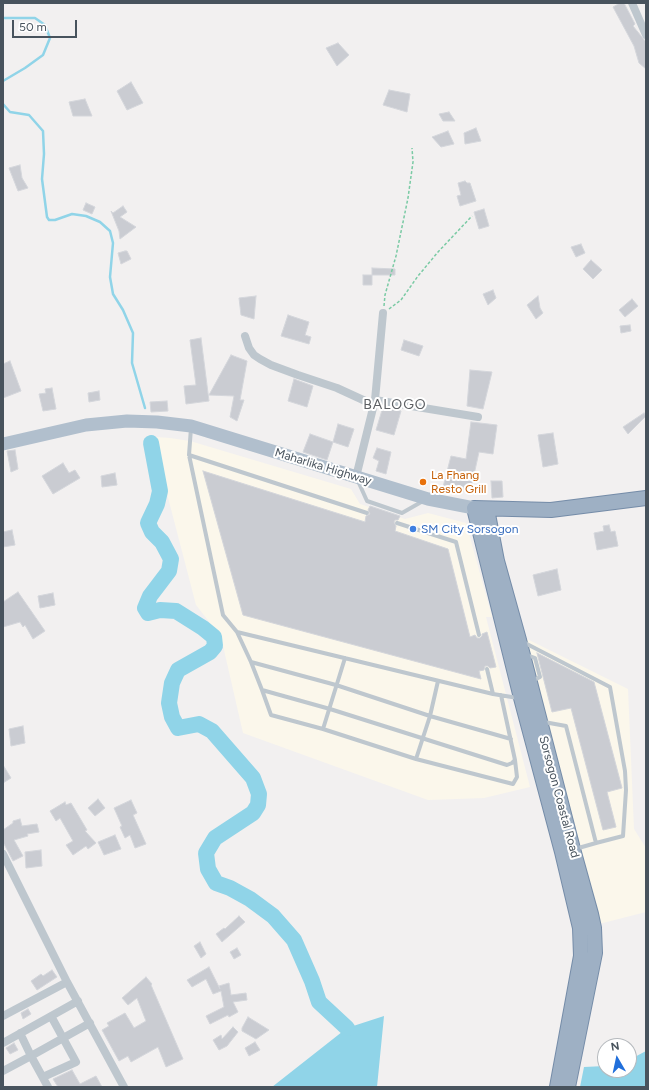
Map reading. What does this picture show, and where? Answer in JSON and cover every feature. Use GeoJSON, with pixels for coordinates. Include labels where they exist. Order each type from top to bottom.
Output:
{"type":"FeatureCollection","features":[{"type":"Feature","properties":{"kind":"highway","name":"Maharlika Highway"},"geometry":{"type":"LineString","coordinates":[[480,508],[551,510],[646,498]]}},
{"type":"Feature","properties":{"kind":"highway","name":"Sorsogon Coastal Road"},"geometry":{"type":"LineString","coordinates":[[480,508],[497,561],[521,646],[539,721],[592,921],[595,941],[593,968],[576,1043],[568,1087]]}},
{"type":"Feature","properties":{"kind":"highway","name":"Sorsogon Coastal Road"},"geometry":{"type":"LineString","coordinates":[[480,508],[521,698],[562,852],[580,928],[581,956],[557,1087]]}},
{"type":"Feature","properties":{"kind":"highway"},"geometry":{"type":"LineString","coordinates":[[578,968],[593,968]]}},
{"type":"Feature","properties":{"kind":"main road","name":"Maharlika Highway"},"geometry":{"type":"LineString","coordinates":[[3,444],[86,425],[127,421],[157,422],[191,426],[428,499],[480,508]]}},
{"type":"Feature","properties":{"kind":"street"},"geometry":{"type":"LineString","coordinates":[[632,3],[646,34]]}},
{"type":"Feature","properties":{"kind":"street"},"geometry":{"type":"LineString","coordinates":[[356,477],[375,402],[383,314]]}},
{"type":"Feature","properties":{"kind":"street"},"geometry":{"type":"LineString","coordinates":[[245,336],[249,348],[254,355],[271,365],[375,402],[478,417]]}},
{"type":"Feature","properties":{"kind":"street"},"geometry":{"type":"LineString","coordinates":[[3,854],[67,982],[124,1087]]}},
{"type":"Feature","properties":{"kind":"street"},"geometry":{"type":"LineString","coordinates":[[3,1016],[67,982]]}},
{"type":"Feature","properties":{"kind":"street"},"geometry":{"type":"LineString","coordinates":[[3,1043],[78,1001]]}},
{"type":"Feature","properties":{"kind":"street"},"geometry":{"type":"LineString","coordinates":[[43,1078],[76,1062],[51,1016]]}},
{"type":"Feature","properties":{"kind":"street"},"geometry":{"type":"LineString","coordinates":[[3,1072],[90,1024]]}},
{"type":"Feature","properties":{"kind":"street"},"geometry":{"type":"LineString","coordinates":[[20,1033],[48,1087]]}},
{"type":"Feature","properties":{"kind":"lane"},"geometry":{"type":"LineString","coordinates":[[191,426],[189,455],[223,615],[237,632],[251,662],[271,715],[323,729],[416,759],[512,784],[517,777],[515,760],[501,695]]}},
{"type":"Feature","properties":{"kind":"lane"},"geometry":{"type":"LineString","coordinates":[[189,455],[367,513]]}},
{"type":"Feature","properties":{"kind":"lane"},"geometry":{"type":"LineString","coordinates":[[356,477],[367,501],[402,513],[428,499]]}},
{"type":"Feature","properties":{"kind":"lane"},"geometry":{"type":"LineString","coordinates":[[397,523],[456,542],[479,634]]}},
{"type":"Feature","properties":{"kind":"lane"},"geometry":{"type":"LineString","coordinates":[[237,632],[493,694],[521,698]]}},
{"type":"Feature","properties":{"kind":"lane"},"geometry":{"type":"LineString","coordinates":[[521,646],[610,687],[626,790],[623,836],[573,849]]}},
{"type":"Feature","properties":{"kind":"lane"},"geometry":{"type":"LineString","coordinates":[[323,729],[345,658]]}},
{"type":"Feature","properties":{"kind":"lane"},"geometry":{"type":"LineString","coordinates":[[251,662],[336,685],[430,716],[511,740]]}},
{"type":"Feature","properties":{"kind":"lane"},"geometry":{"type":"LineString","coordinates":[[487,669],[493,694]]}},
{"type":"Feature","properties":{"kind":"lane"},"geometry":{"type":"LineString","coordinates":[[416,759],[430,716],[438,681]]}},
{"type":"Feature","properties":{"kind":"lane"},"geometry":{"type":"LineString","coordinates":[[262,690],[330,709],[507,765],[515,760]]}},
{"type":"Feature","properties":{"kind":"lane"},"geometry":{"type":"LineString","coordinates":[[539,721],[566,726],[596,843]]}},
{"type":"Feature","properties":{"kind":"path"},"geometry":{"type":"LineString","coordinates":[[383,314],[385,295],[396,256],[408,198],[413,162],[412,148]]}},
{"type":"Feature","properties":{"kind":"path"},"geometry":{"type":"LineString","coordinates":[[383,314],[401,300],[438,252],[472,216]]}},
{"type":"Feature","properties":{"kind":"shaded area","name":"SM City Sorsogon"},"geometry":{"type":"Polygon","coordinates":[[[156,437],[190,441],[351,489],[360,504],[405,519],[428,513],[466,523],[492,617],[486,617],[530,787],[484,798],[428,800],[243,733],[221,637],[196,605],[165,486],[156,437]]]}},
{"type":"Feature","properties":{"kind":"shaded area"},"geometry":{"type":"Polygon","coordinates":[[[525,638],[628,689],[634,829],[646,848],[646,912],[599,924],[583,856],[525,638]]]}},
{"type":"Feature","properties":{"kind":"water"},"geometry":{"type":"Polygon","coordinates":[[[384,1016],[377,1087],[272,1087],[347,1028],[384,1016]]]}},
{"type":"Feature","properties":{"kind":"water"},"geometry":{"type":"Polygon","coordinates":[[[646,1051],[646,1087],[580,1087],[584,1067],[597,1066],[597,1078],[637,1078],[637,1056],[646,1051]]]}},
{"type":"Feature","properties":{"kind":"building"},"geometry":{"type":"Polygon","coordinates":[[[620,3],[624,3],[635,24],[633,26],[646,42],[646,69],[639,63],[634,46],[613,7],[620,3]]]}},
{"type":"Feature","properties":{"kind":"building"},"geometry":{"type":"Polygon","coordinates":[[[338,43],[349,55],[337,66],[326,48],[338,43]]]}},
{"type":"Feature","properties":{"kind":"building"},"geometry":{"type":"Polygon","coordinates":[[[131,82],[143,103],[127,110],[117,91],[131,82]]]}},
{"type":"Feature","properties":{"kind":"building"},"geometry":{"type":"Polygon","coordinates":[[[389,90],[410,94],[407,112],[383,105],[389,90]]]}},
{"type":"Feature","properties":{"kind":"building"},"geometry":{"type":"Polygon","coordinates":[[[85,99],[92,116],[73,116],[69,102],[85,99]]]}},
{"type":"Feature","properties":{"kind":"building"},"geometry":{"type":"Polygon","coordinates":[[[449,112],[455,121],[443,121],[439,114],[449,112]]]}},
{"type":"Feature","properties":{"kind":"building"},"geometry":{"type":"Polygon","coordinates":[[[476,128],[481,141],[465,144],[464,133],[476,128]]]}},
{"type":"Feature","properties":{"kind":"building"},"geometry":{"type":"Polygon","coordinates":[[[448,131],[454,144],[441,147],[432,137],[448,131]]]}},
{"type":"Feature","properties":{"kind":"building"},"geometry":{"type":"Polygon","coordinates":[[[20,165],[22,178],[28,188],[18,191],[9,168],[20,165]]]}},
{"type":"Feature","properties":{"kind":"building"},"geometry":{"type":"Polygon","coordinates":[[[465,181],[470,183],[476,201],[460,206],[457,196],[461,195],[458,183],[465,181]]]}},
{"type":"Feature","properties":{"kind":"building"},"geometry":{"type":"Polygon","coordinates":[[[86,203],[95,207],[92,214],[83,210],[86,203]]]}},
{"type":"Feature","properties":{"kind":"building"},"geometry":{"type":"Polygon","coordinates":[[[123,206],[127,212],[120,217],[136,227],[120,239],[119,231],[111,211],[113,213],[123,206]]]}},
{"type":"Feature","properties":{"kind":"building"},"geometry":{"type":"Polygon","coordinates":[[[484,209],[489,226],[479,229],[474,212],[484,209]]]}},
{"type":"Feature","properties":{"kind":"building"},"geometry":{"type":"Polygon","coordinates":[[[581,244],[585,253],[576,257],[571,247],[581,244]]]}},
{"type":"Feature","properties":{"kind":"building"},"geometry":{"type":"Polygon","coordinates":[[[127,251],[131,259],[121,264],[118,253],[127,251]]]}},
{"type":"Feature","properties":{"kind":"building"},"geometry":{"type":"Polygon","coordinates":[[[591,260],[602,270],[593,279],[583,269],[591,260]]]}},
{"type":"Feature","properties":{"kind":"building"},"geometry":{"type":"Polygon","coordinates":[[[372,268],[395,269],[395,275],[372,275],[372,268]]]}},
{"type":"Feature","properties":{"kind":"building"},"geometry":{"type":"Polygon","coordinates":[[[363,275],[372,275],[372,285],[363,285],[363,275]]]}},
{"type":"Feature","properties":{"kind":"building"},"geometry":{"type":"Polygon","coordinates":[[[493,290],[496,298],[488,305],[483,294],[493,290]]]}},
{"type":"Feature","properties":{"kind":"building"},"geometry":{"type":"Polygon","coordinates":[[[256,296],[254,319],[241,315],[239,298],[256,296]]]}},
{"type":"Feature","properties":{"kind":"building"},"geometry":{"type":"Polygon","coordinates":[[[538,296],[540,308],[543,313],[536,319],[527,305],[538,296]]]}},
{"type":"Feature","properties":{"kind":"building"},"geometry":{"type":"Polygon","coordinates":[[[632,299],[638,306],[625,317],[619,310],[632,299]]]}},
{"type":"Feature","properties":{"kind":"building"},"geometry":{"type":"Polygon","coordinates":[[[288,315],[309,322],[305,335],[311,337],[309,344],[281,336],[288,315]]]}},
{"type":"Feature","properties":{"kind":"building"},"geometry":{"type":"Polygon","coordinates":[[[630,325],[631,331],[621,333],[620,326],[630,325]]]}},
{"type":"Feature","properties":{"kind":"building"},"geometry":{"type":"Polygon","coordinates":[[[201,338],[209,401],[186,404],[184,386],[196,385],[190,340],[201,338]]]}},
{"type":"Feature","properties":{"kind":"building"},"geometry":{"type":"Polygon","coordinates":[[[404,340],[423,346],[419,356],[401,350],[404,340]]]}},
{"type":"Feature","properties":{"kind":"building"},"geometry":{"type":"Polygon","coordinates":[[[231,355],[247,361],[240,400],[244,400],[237,421],[230,417],[234,396],[209,395],[231,355]]]}},
{"type":"Feature","properties":{"kind":"building"},"geometry":{"type":"Polygon","coordinates":[[[10,361],[21,391],[3,398],[3,364],[10,361]]]}},
{"type":"Feature","properties":{"kind":"building"},"geometry":{"type":"Polygon","coordinates":[[[470,370],[492,372],[483,409],[467,406],[470,370]]]}},
{"type":"Feature","properties":{"kind":"building"},"geometry":{"type":"Polygon","coordinates":[[[294,379],[313,386],[307,407],[288,401],[294,379]]]}},
{"type":"Feature","properties":{"kind":"building"},"geometry":{"type":"Polygon","coordinates":[[[52,388],[56,409],[43,411],[39,394],[46,393],[45,389],[52,388]]]}},
{"type":"Feature","properties":{"kind":"building"},"geometry":{"type":"Polygon","coordinates":[[[99,391],[100,400],[89,402],[88,393],[99,391]]]}},
{"type":"Feature","properties":{"kind":"building"},"geometry":{"type":"Polygon","coordinates":[[[167,401],[168,411],[151,412],[150,402],[167,401]]]}},
{"type":"Feature","properties":{"kind":"building"},"geometry":{"type":"Polygon","coordinates":[[[383,407],[401,411],[394,435],[376,430],[383,407]]]}},
{"type":"Feature","properties":{"kind":"building"},"geometry":{"type":"Polygon","coordinates":[[[644,413],[646,416],[628,434],[623,427],[644,413]]]}},
{"type":"Feature","properties":{"kind":"building"},"geometry":{"type":"Polygon","coordinates":[[[471,422],[497,425],[493,454],[479,452],[470,493],[443,487],[451,456],[466,459],[471,422]]]}},
{"type":"Feature","properties":{"kind":"building"},"geometry":{"type":"Polygon","coordinates":[[[338,424],[354,429],[348,447],[333,442],[338,424]]]}},
{"type":"Feature","properties":{"kind":"building"},"geometry":{"type":"Polygon","coordinates":[[[553,433],[558,464],[543,467],[538,435],[553,433]]]}},
{"type":"Feature","properties":{"kind":"building"},"geometry":{"type":"Polygon","coordinates":[[[310,434],[333,442],[327,460],[303,452],[310,434]]]}},
{"type":"Feature","properties":{"kind":"building"},"geometry":{"type":"Polygon","coordinates":[[[377,448],[391,452],[386,474],[376,471],[379,461],[373,458],[377,448]]]}},
{"type":"Feature","properties":{"kind":"building"},"geometry":{"type":"Polygon","coordinates":[[[15,450],[18,469],[11,472],[7,451],[15,450]]]}},
{"type":"Feature","properties":{"kind":"building"},"geometry":{"type":"Polygon","coordinates":[[[63,463],[69,473],[75,470],[80,478],[53,494],[42,476],[63,463]]]}},
{"type":"Feature","properties":{"kind":"building"},"geometry":{"type":"Polygon","coordinates":[[[203,471],[365,522],[366,516],[370,514],[368,510],[370,506],[400,516],[398,520],[395,520],[394,522],[396,526],[395,531],[448,549],[470,637],[475,635],[477,638],[480,638],[482,634],[487,632],[496,667],[490,668],[485,666],[484,670],[479,671],[481,679],[243,615],[203,471]]]}},
{"type":"Feature","properties":{"kind":"building"},"geometry":{"type":"Polygon","coordinates":[[[115,473],[117,485],[102,487],[101,476],[115,473]]]}},
{"type":"Feature","properties":{"kind":"building"},"geometry":{"type":"Polygon","coordinates":[[[491,481],[502,481],[503,497],[492,498],[491,481]]]}},
{"type":"Feature","properties":{"kind":"building"},"geometry":{"type":"Polygon","coordinates":[[[609,525],[611,532],[615,531],[618,546],[597,550],[594,533],[604,531],[603,526],[609,525]]]}},
{"type":"Feature","properties":{"kind":"building"},"geometry":{"type":"Polygon","coordinates":[[[12,530],[15,545],[3,547],[3,532],[12,530]]]}},
{"type":"Feature","properties":{"kind":"building"},"geometry":{"type":"Polygon","coordinates":[[[557,569],[561,590],[538,596],[533,575],[557,569]]]}},
{"type":"Feature","properties":{"kind":"building"},"geometry":{"type":"Polygon","coordinates":[[[18,592],[45,631],[33,639],[25,625],[23,627],[20,622],[3,627],[3,602],[18,592]]]}},
{"type":"Feature","properties":{"kind":"building"},"geometry":{"type":"Polygon","coordinates":[[[53,593],[55,605],[40,608],[38,596],[53,593]]]}},
{"type":"Feature","properties":{"kind":"building"},"geometry":{"type":"Polygon","coordinates":[[[537,653],[594,682],[622,788],[607,792],[616,827],[603,830],[571,708],[552,712],[537,653]]]}},
{"type":"Feature","properties":{"kind":"building"},"geometry":{"type":"Polygon","coordinates":[[[23,726],[25,743],[11,746],[9,729],[23,726]]]}},
{"type":"Feature","properties":{"kind":"building"},"geometry":{"type":"Polygon","coordinates":[[[3,765],[11,778],[3,783],[3,765]]]}},
{"type":"Feature","properties":{"kind":"building"},"geometry":{"type":"Polygon","coordinates":[[[98,799],[105,808],[95,816],[88,808],[98,799]]]}},
{"type":"Feature","properties":{"kind":"building"},"geometry":{"type":"Polygon","coordinates":[[[131,800],[137,813],[133,815],[146,844],[135,848],[130,835],[125,838],[120,827],[122,826],[114,808],[131,800]]]}},
{"type":"Feature","properties":{"kind":"building"},"geometry":{"type":"Polygon","coordinates":[[[65,802],[66,805],[71,803],[87,830],[85,831],[96,843],[88,849],[86,846],[73,855],[66,845],[73,841],[60,818],[56,821],[50,811],[65,802]]]}},
{"type":"Feature","properties":{"kind":"building"},"geometry":{"type":"Polygon","coordinates":[[[20,819],[22,826],[37,824],[39,832],[27,834],[28,836],[14,840],[23,856],[13,861],[3,842],[3,830],[13,823],[13,821],[20,819]]]}},
{"type":"Feature","properties":{"kind":"building"},"geometry":{"type":"Polygon","coordinates":[[[115,835],[121,849],[104,855],[98,842],[115,835]]]}},
{"type":"Feature","properties":{"kind":"building"},"geometry":{"type":"Polygon","coordinates":[[[41,850],[42,866],[26,868],[25,852],[41,850]]]}},
{"type":"Feature","properties":{"kind":"building"},"geometry":{"type":"Polygon","coordinates":[[[239,916],[245,922],[222,942],[216,934],[224,928],[225,929],[239,916]]]}},
{"type":"Feature","properties":{"kind":"building"},"geometry":{"type":"Polygon","coordinates":[[[200,942],[206,954],[201,958],[194,946],[200,942]]]}},
{"type":"Feature","properties":{"kind":"building"},"geometry":{"type":"Polygon","coordinates":[[[237,948],[241,955],[234,959],[230,952],[237,948]]]}},
{"type":"Feature","properties":{"kind":"building"},"geometry":{"type":"Polygon","coordinates":[[[209,967],[220,989],[219,986],[229,983],[231,995],[246,993],[247,1000],[233,1002],[238,1012],[210,1024],[206,1016],[224,1007],[221,991],[213,994],[206,979],[192,987],[187,980],[209,967]]]}},
{"type":"Feature","properties":{"kind":"building"},"geometry":{"type":"Polygon","coordinates":[[[52,970],[57,977],[37,990],[31,981],[41,974],[43,976],[52,970]]]}},
{"type":"Feature","properties":{"kind":"building"},"geometry":{"type":"Polygon","coordinates":[[[146,977],[152,984],[151,985],[183,1059],[166,1067],[158,1047],[131,1062],[128,1056],[119,1061],[102,1030],[109,1026],[107,1023],[125,1013],[134,1028],[146,1021],[137,998],[128,1005],[122,998],[146,977]]]}},
{"type":"Feature","properties":{"kind":"building"},"geometry":{"type":"Polygon","coordinates":[[[28,1009],[31,1014],[23,1019],[21,1013],[28,1009]]]}},
{"type":"Feature","properties":{"kind":"building"},"geometry":{"type":"Polygon","coordinates":[[[248,1017],[269,1030],[256,1039],[242,1031],[248,1017]]]}},
{"type":"Feature","properties":{"kind":"building"},"geometry":{"type":"Polygon","coordinates":[[[233,1027],[238,1032],[227,1046],[219,1050],[213,1040],[221,1035],[222,1039],[233,1027]]]}},
{"type":"Feature","properties":{"kind":"building"},"geometry":{"type":"Polygon","coordinates":[[[255,1042],[260,1050],[249,1056],[245,1048],[255,1042]]]}},
{"type":"Feature","properties":{"kind":"building"},"geometry":{"type":"Polygon","coordinates":[[[14,1043],[18,1050],[10,1054],[6,1048],[14,1043]]]}},
{"type":"Feature","properties":{"kind":"building"},"geometry":{"type":"Polygon","coordinates":[[[72,1070],[80,1084],[96,1076],[102,1087],[58,1087],[53,1079],[72,1070]]]}},
{"type":"Feature","properties":{"kind":"waterway"},"geometry":{"type":"LineString","coordinates":[[3,18],[35,18],[45,25],[50,38],[43,55],[3,81]]}},
{"type":"Feature","properties":{"kind":"waterway"},"geometry":{"type":"LineString","coordinates":[[3,104],[10,112],[29,115],[43,131],[44,154],[42,179],[47,217],[49,220],[55,220],[72,214],[86,216],[100,222],[110,231],[113,243],[110,277],[113,294],[123,310],[133,333],[132,363],[145,408]]}},
{"type":"Feature","properties":{"kind":"waterway"},"geometry":{"type":"LineString","coordinates":[[151,443],[160,491],[157,504],[148,523],[152,532],[162,542],[171,559],[169,571],[150,596],[145,608],[148,613],[160,610],[176,611],[203,628],[214,637],[215,646],[210,652],[178,670],[172,683],[169,703],[172,717],[178,728],[199,724],[212,731],[253,778],[259,794],[258,805],[253,813],[215,838],[206,853],[208,869],[216,883],[230,888],[250,899],[273,916],[294,940],[312,981],[319,1002],[347,1028]]}},
{"type":"Feature","properties":{"kind":"place","name":"La Fhang Resto Grill"},"geometry":{"type":"Point","coordinates":[423,482]}},
{"type":"Feature","properties":{"kind":"place","name":"SM City Sorsogon"},"geometry":{"type":"Point","coordinates":[413,529]}},
{"type":"Feature","properties":{"kind":"district","name":"BALOGO"},"geometry":{"type":"Point","coordinates":[395,405]}}]}
